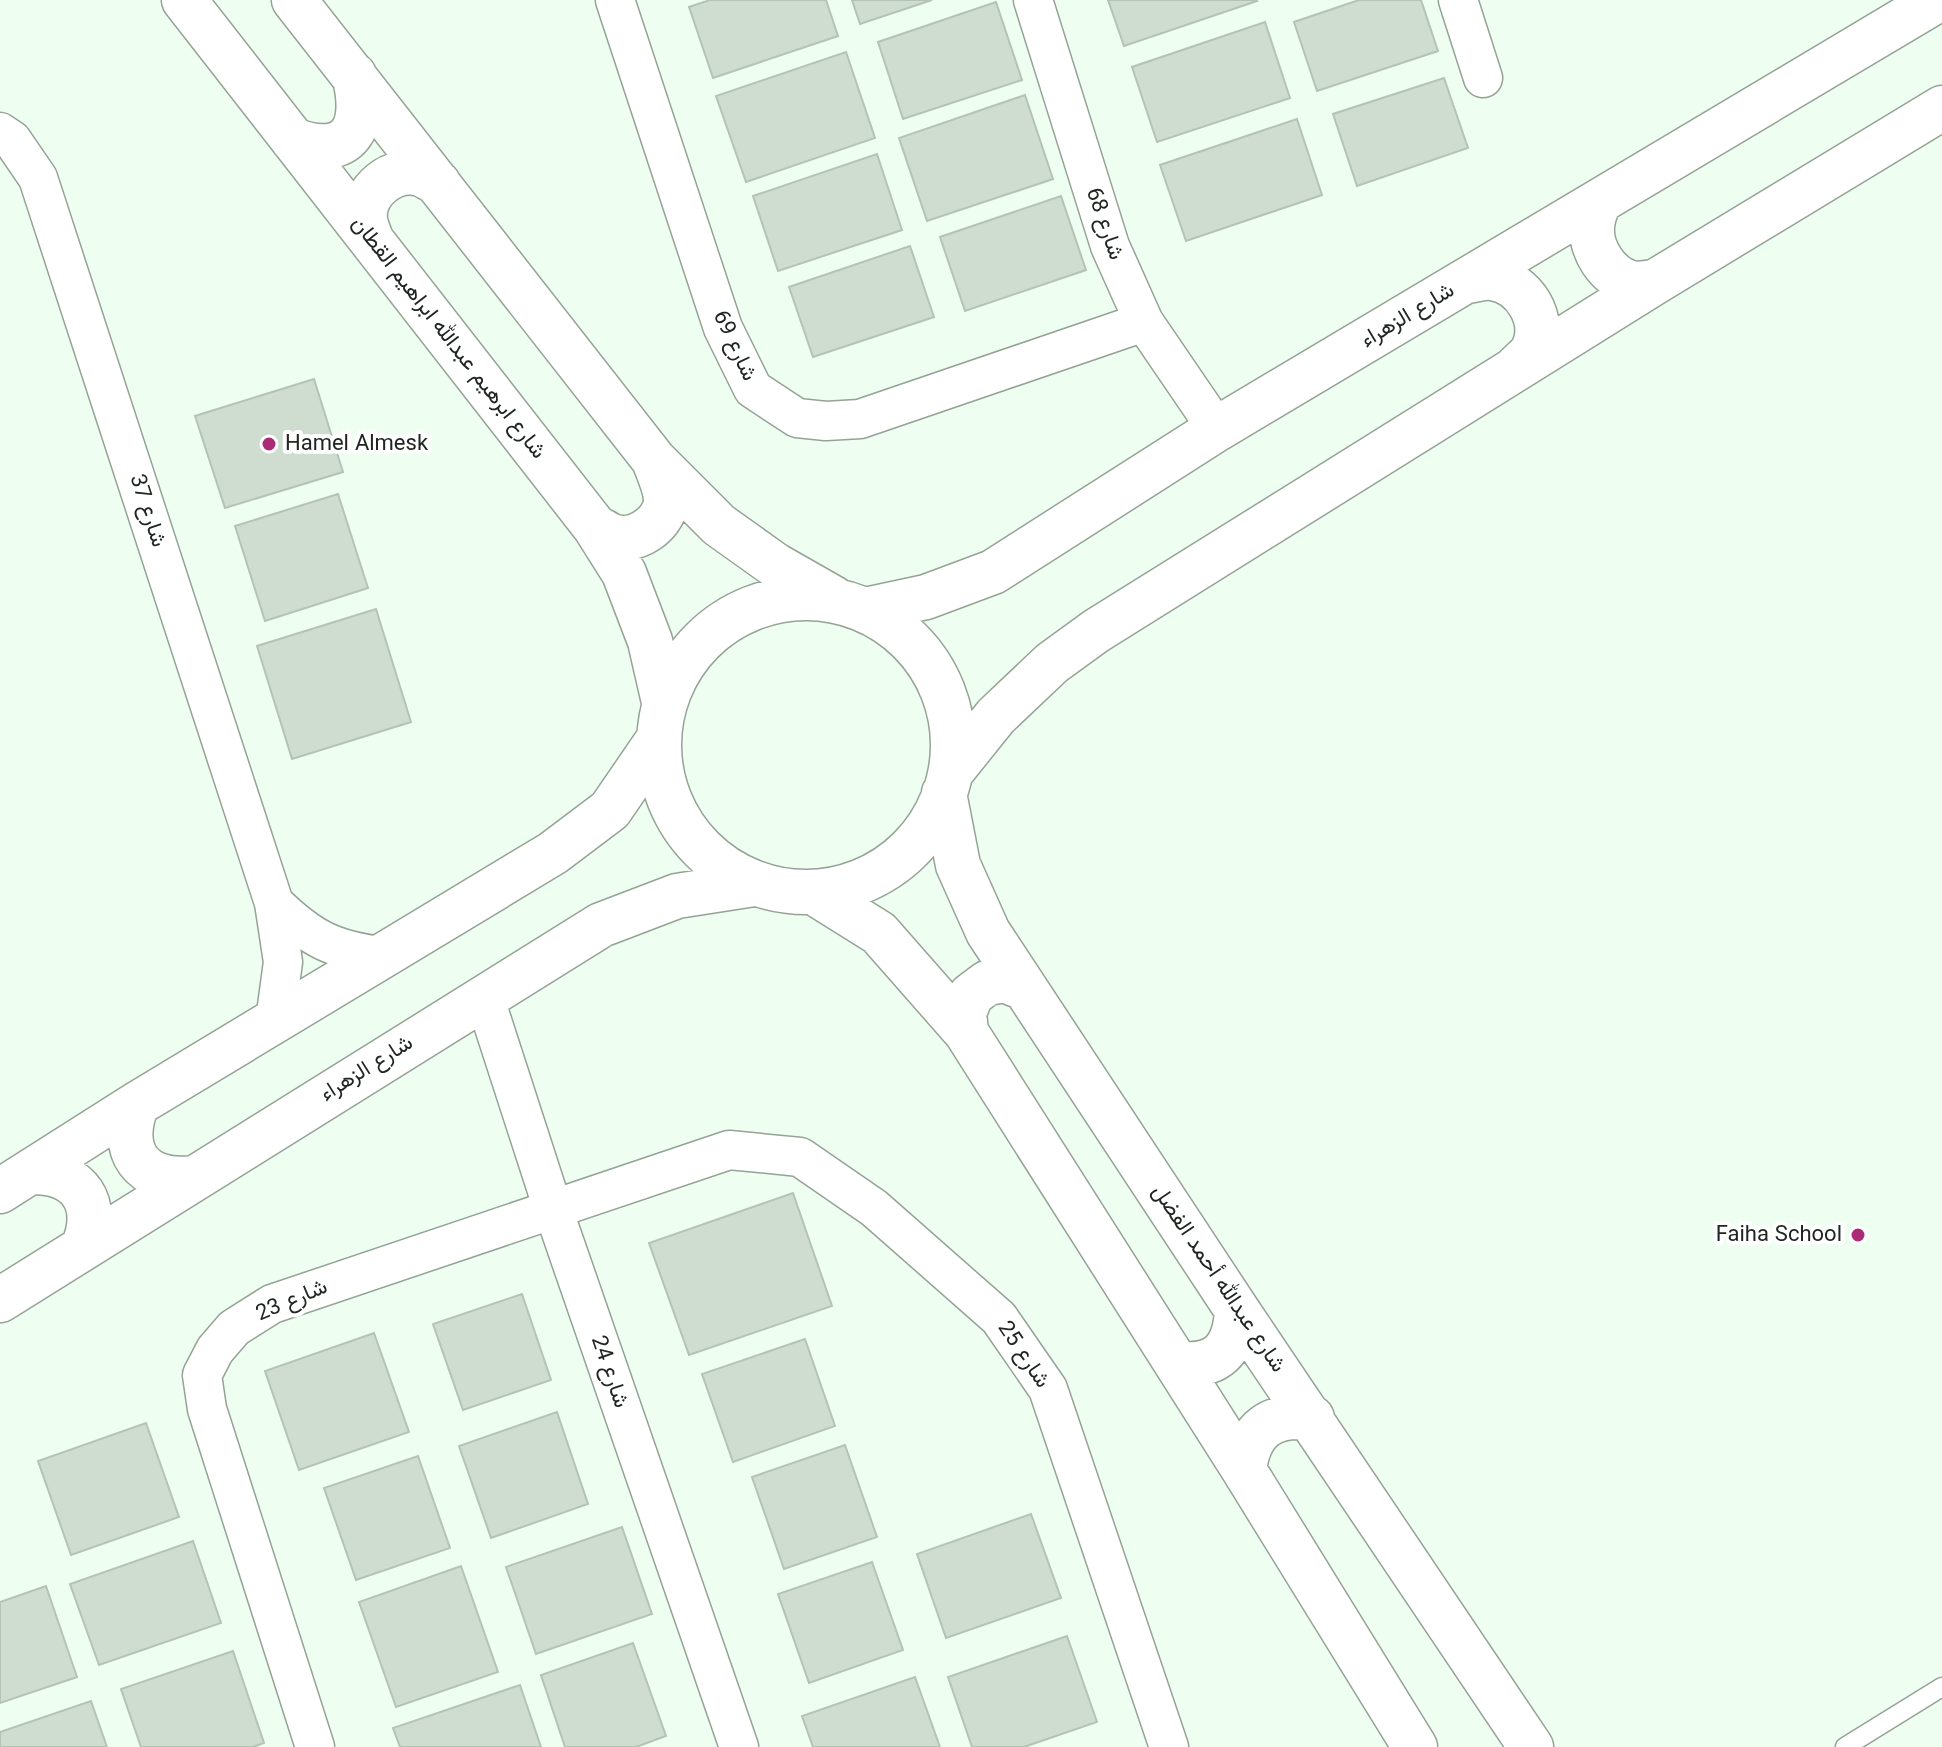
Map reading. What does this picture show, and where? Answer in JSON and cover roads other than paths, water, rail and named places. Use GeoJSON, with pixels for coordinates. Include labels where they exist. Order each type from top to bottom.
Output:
{"type":"FeatureCollection","features":[{"type":"Feature","properties":{"kind":"street","name":"شارع ابرهيم عبدالله ابراهيم القطان"},"geometry":{"type":"LineString","coordinates":[[184,0],[595,527],[624,573],[645,627],[661,721],[662,778],[675,814],[697,845],[727,870],[754,884]]}},
{"type":"Feature","properties":{"kind":"street"},"geometry":{"type":"LineString","coordinates":[[294,0],[654,460],[719,525],[775,565],[852,604],[909,639],[932,668],[947,702],[953,738],[947,782]]}},
{"type":"Feature","properties":{"kind":"street","name":"شارع 69"},"geometry":{"type":"LineString","coordinates":[[615,0],[723,328],[753,389],[797,418],[826,421],[860,419],[1144,322]]}},
{"type":"Feature","properties":{"kind":"street","name":"شارع 68"},"geometry":{"type":"LineString","coordinates":[[1033,0],[1110,246],[1144,322],[1217,429]]}},
{"type":"Feature","properties":{"kind":"street"},"geometry":{"type":"LineString","coordinates":[[1458,0],[1483,78]]}},
{"type":"Feature","properties":{"kind":"street","name":"شارع الزهراء"},"geometry":{"type":"LineString","coordinates":[[661,721],[680,667],[708,633],[744,609],[787,598],[852,604],[926,597],[993,572],[1217,429],[1926,3]]}},
{"type":"Feature","properties":{"kind":"street"},"geometry":{"type":"LineString","coordinates":[[293,140],[315,148],[334,146],[351,135],[360,117],[360,97],[354,75]]}},
{"type":"Feature","properties":{"kind":"street"},"geometry":{"type":"LineString","coordinates":[[754,884],[784,891],[815,893],[845,888],[866,880],[903,857],[925,832],[947,782],[996,716],[1052,663],[1096,631],[1655,282],[1942,108]]}},
{"type":"Feature","properties":{"kind":"street","name":"شارع 37"},"geometry":{"type":"LineString","coordinates":[[0,132],[12,140],[38,178],[274,903],[283,962],[275,1021]]}},
{"type":"Feature","properties":{"kind":"street"},"geometry":{"type":"LineString","coordinates":[[371,239],[365,219],[368,198],[381,182],[399,173],[420,174],[438,183]]}},
{"type":"Feature","properties":{"kind":"street"},"geometry":{"type":"LineString","coordinates":[[1600,201],[1592,221],[1592,242],[1601,261],[1616,275],[1635,284],[1655,282]]}},
{"type":"Feature","properties":{"kind":"street"},"geometry":{"type":"LineString","coordinates":[[1467,281],[1492,278],[1514,286],[1531,304],[1538,328],[1532,351],[1515,369]]}},
{"type":"Feature","properties":{"kind":"street"},"geometry":{"type":"LineString","coordinates":[[595,527],[615,537],[637,536],[656,524],[666,503],[654,460]]}},
{"type":"Feature","properties":{"kind":"street"},"geometry":{"type":"LineString","coordinates":[[16,1182],[137,1104],[553,853],[610,810],[661,721]]}},
{"type":"Feature","properties":{"kind":"street","name":"شارع عبدالله أحمد الفضل"},"geometry":{"type":"LineString","coordinates":[[947,782],[958,865],[988,932],[1531,1747]]}},
{"type":"Feature","properties":{"kind":"street","name":"شارع الزهراء"},"geometry":{"type":"LineString","coordinates":[[0,1300],[601,925],[677,896],[754,884]]}},
{"type":"Feature","properties":{"kind":"street"},"geometry":{"type":"LineString","coordinates":[[815,893],[879,933],[966,1032],[1244,1470],[1407,1742]]}},
{"type":"Feature","properties":{"kind":"street"},"geometry":{"type":"LineString","coordinates":[[274,903],[319,940],[350,952],[382,956]]}},
{"type":"Feature","properties":{"kind":"street"},"geometry":{"type":"LineString","coordinates":[[966,1032],[964,1013],[971,995],[987,983],[1005,980],[1024,988]]}},
{"type":"Feature","properties":{"kind":"street","name":"شارع 24"},"geometry":{"type":"LineString","coordinates":[[484,996],[553,1209],[739,1747]]}},
{"type":"Feature","properties":{"kind":"street"},"geometry":{"type":"LineString","coordinates":[[137,1104],[130,1123],[130,1142],[138,1161],[154,1174],[173,1180],[193,1178]]}},
{"type":"Feature","properties":{"kind":"street","name":"شارع 23"},"geometry":{"type":"LineString","coordinates":[[315,1747],[207,1409],[202,1375],[215,1350],[234,1328],[272,1304],[729,1150]]}},
{"type":"Feature","properties":{"kind":"street","name":"شارع 25"},"geometry":{"type":"LineString","coordinates":[[729,1150],[800,1157],[874,1208],[999,1318],[1048,1389],[1169,1747]]}},
{"type":"Feature","properties":{"kind":"street"},"geometry":{"type":"LineString","coordinates":[[16,1182],[51,1172],[69,1179],[83,1192],[90,1210],[91,1230],[83,1248]]}},
{"type":"Feature","properties":{"kind":"street"},"geometry":{"type":"LineString","coordinates":[[1176,1363],[1195,1366],[1213,1360],[1228,1347],[1236,1330],[1237,1310]]}},
{"type":"Feature","properties":{"kind":"street"},"geometry":{"type":"LineString","coordinates":[[1244,1470],[1252,1439],[1264,1427],[1287,1417],[1312,1418]]}},
{"type":"Feature","properties":{"kind":"lane"},"geometry":{"type":"LineString","coordinates":[[1845,1747],[1942,1687]]}},
{"type":"Feature","properties":{"kind":"place","name":"Hamel Almesk"},"geometry":{"type":"Point","coordinates":[269,444]}},
{"type":"Feature","properties":{"kind":"place","name":"Faiha School"},"geometry":{"type":"Point","coordinates":[1858,1235]}}]}
